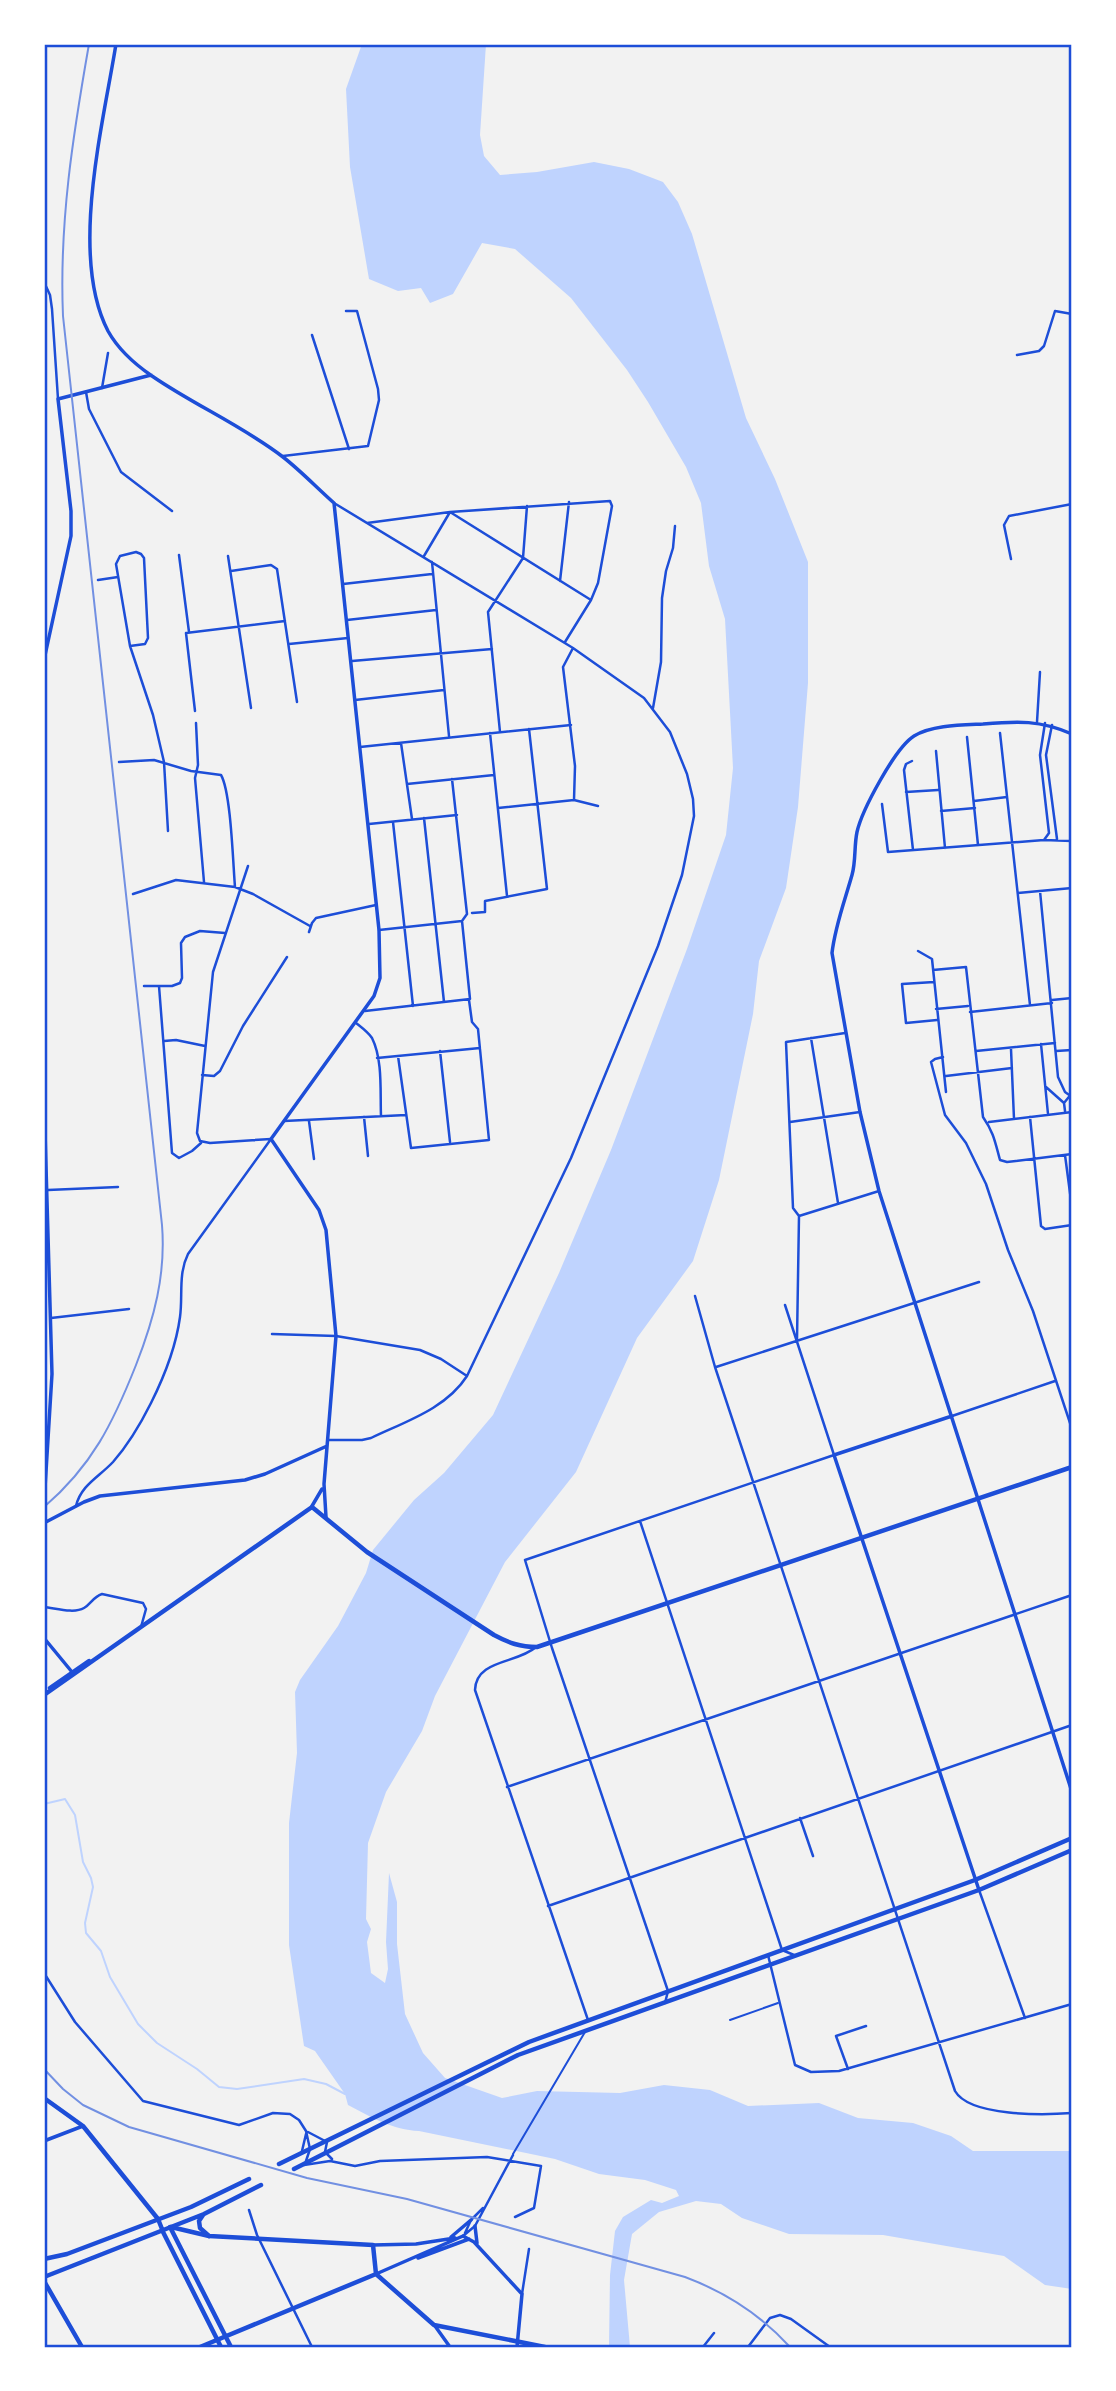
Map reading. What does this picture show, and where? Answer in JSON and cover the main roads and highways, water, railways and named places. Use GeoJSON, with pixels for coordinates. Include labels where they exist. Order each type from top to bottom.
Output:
{"type":"FeatureCollection","features":[{"type":"Feature","properties":{"kind":"main road"},"geometry":{"type":"LineString","coordinates":[[44,1695],[312,1507],[368,1552],[494,1635],[515,1645],[537,1647],[1072,1467]]}},
{"type":"Feature","properties":{"kind":"main road"},"geometry":{"type":"LineString","coordinates":[[279,2164],[514,2047],[975,1880],[1072,1838]]}},
{"type":"Feature","properties":{"kind":"main road"},"geometry":{"type":"LineString","coordinates":[[296,2168],[519,2055],[979,1890],[1072,1850]]}},
{"type":"Feature","properties":{"kind":"main road"},"geometry":{"type":"LineString","coordinates":[[815,1949],[816,1938]]}},
{"type":"Feature","properties":{"kind":"main road"},"geometry":{"type":"LineString","coordinates":[[44,2098],[83,2126],[158,2219],[169,2227],[209,2236],[373,2245],[376,2274],[434,2325],[517,2345],[545,2347]]}},
{"type":"Feature","properties":{"kind":"main road"},"geometry":{"type":"LineString","coordinates":[[44,2259],[67,2254],[211,2199],[249,2179]]}},
{"type":"Feature","properties":{"kind":"main road"},"geometry":{"type":"LineString","coordinates":[[82,2347],[44,2279],[204,2214],[261,2185]]}},
{"type":"Feature","properties":{"kind":"main road"},"geometry":{"type":"LineString","coordinates":[[204,2214],[200,2228],[209,2236]]}},
{"type":"Feature","properties":{"kind":"main road"},"geometry":{"type":"LineString","coordinates":[[158,2219],[221,2347]]}},
{"type":"Feature","properties":{"kind":"main road"},"geometry":{"type":"LineString","coordinates":[[169,2227],[231,2347]]}},
{"type":"Feature","properties":{"kind":"main road"},"geometry":{"type":"LineString","coordinates":[[186,2278],[194,2274]]}},
{"type":"Feature","properties":{"kind":"main road"},"geometry":{"type":"LineString","coordinates":[[200,2347],[376,2274]]}},
{"type":"Feature","properties":{"kind":"main road"},"geometry":{"type":"LineString","coordinates":[[195,2297],[204,2293]]}},
{"type":"Feature","properties":{"kind":"main road"},"geometry":{"type":"LineString","coordinates":[[202,2311],[211,2307]]}},
{"type":"Feature","properties":{"kind":"water"},"geometry":{"type":"Polygon","coordinates":[[[362,44],[486,44],[480,135],[484,156],[500,175],[594,162],[629,169],[663,182],[678,202],[692,234],[746,418],[775,479],[808,562],[808,683],[798,807],[786,888],[759,961],[753,1014],[719,1180],[693,1261],[637,1338],[576,1472],[505,1562],[435,1696],[422,1731],[386,1792],[368,1843],[366,1919],[371,1929],[367,1942],[371,1973],[385,1983],[388,1969],[386,1942],[389,1873],[397,1902],[397,1944],[405,2014],[423,2053],[445,2078],[502,2098],[537,2091],[620,2093],[664,2085],[710,2090],[748,2106],[819,2103],[858,2118],[913,2123],[951,2136],[973,2151],[1072,2151],[1072,2289],[1045,2285],[1004,2256],[883,2235],[789,2234],[742,2218],[721,2204],[696,2201],[659,2212],[632,2234],[624,2280],[630,2347],[609,2347],[610,2275],[615,2231],[623,2217],[651,2200],[662,2203],[679,2196],[676,2190],[645,2180],[599,2174],[555,2159],[400,2128],[382,2122],[348,2105],[345,2094],[315,2051],[304,2046],[289,1945],[289,1823],[297,1753],[295,1692],[300,1680],[338,1626],[366,1573],[373,1550],[414,1500],[444,1473],[493,1415],[559,1273],[611,1150],[687,949],[726,835],[733,768],[725,619],[709,566],[701,503],[686,467],[627,370],[571,298],[515,249],[482,243],[453,294],[430,303],[421,288],[398,291],[369,279],[350,167],[346,89],[362,44]]]}},
{"type":"Feature","properties":{"kind":"waterway"},"geometry":{"type":"LineString","coordinates":[[44,1804],[65,1799],[75,1815],[83,1862],[93,1887],[85,1923],[86,1933],[101,1951],[110,1977],[138,2024],[157,2043],[219,2087],[237,2089],[304,2079],[326,2084],[345,2094]]}},
{"type":"Feature","properties":{"kind":"railway"},"geometry":{"type":"LineString","coordinates":[[44,1507],[61,1492],[88,1459],[119,1406],[153,1314],[163,1243],[63,316],[65,213],[89,44]]}},
{"type":"Feature","properties":{"kind":"railway"},"geometry":{"type":"LineString","coordinates":[[44,2069],[83,2105],[129,2127],[307,2178],[407,2199],[685,2277],[742,2306],[790,2347]]}}]}
